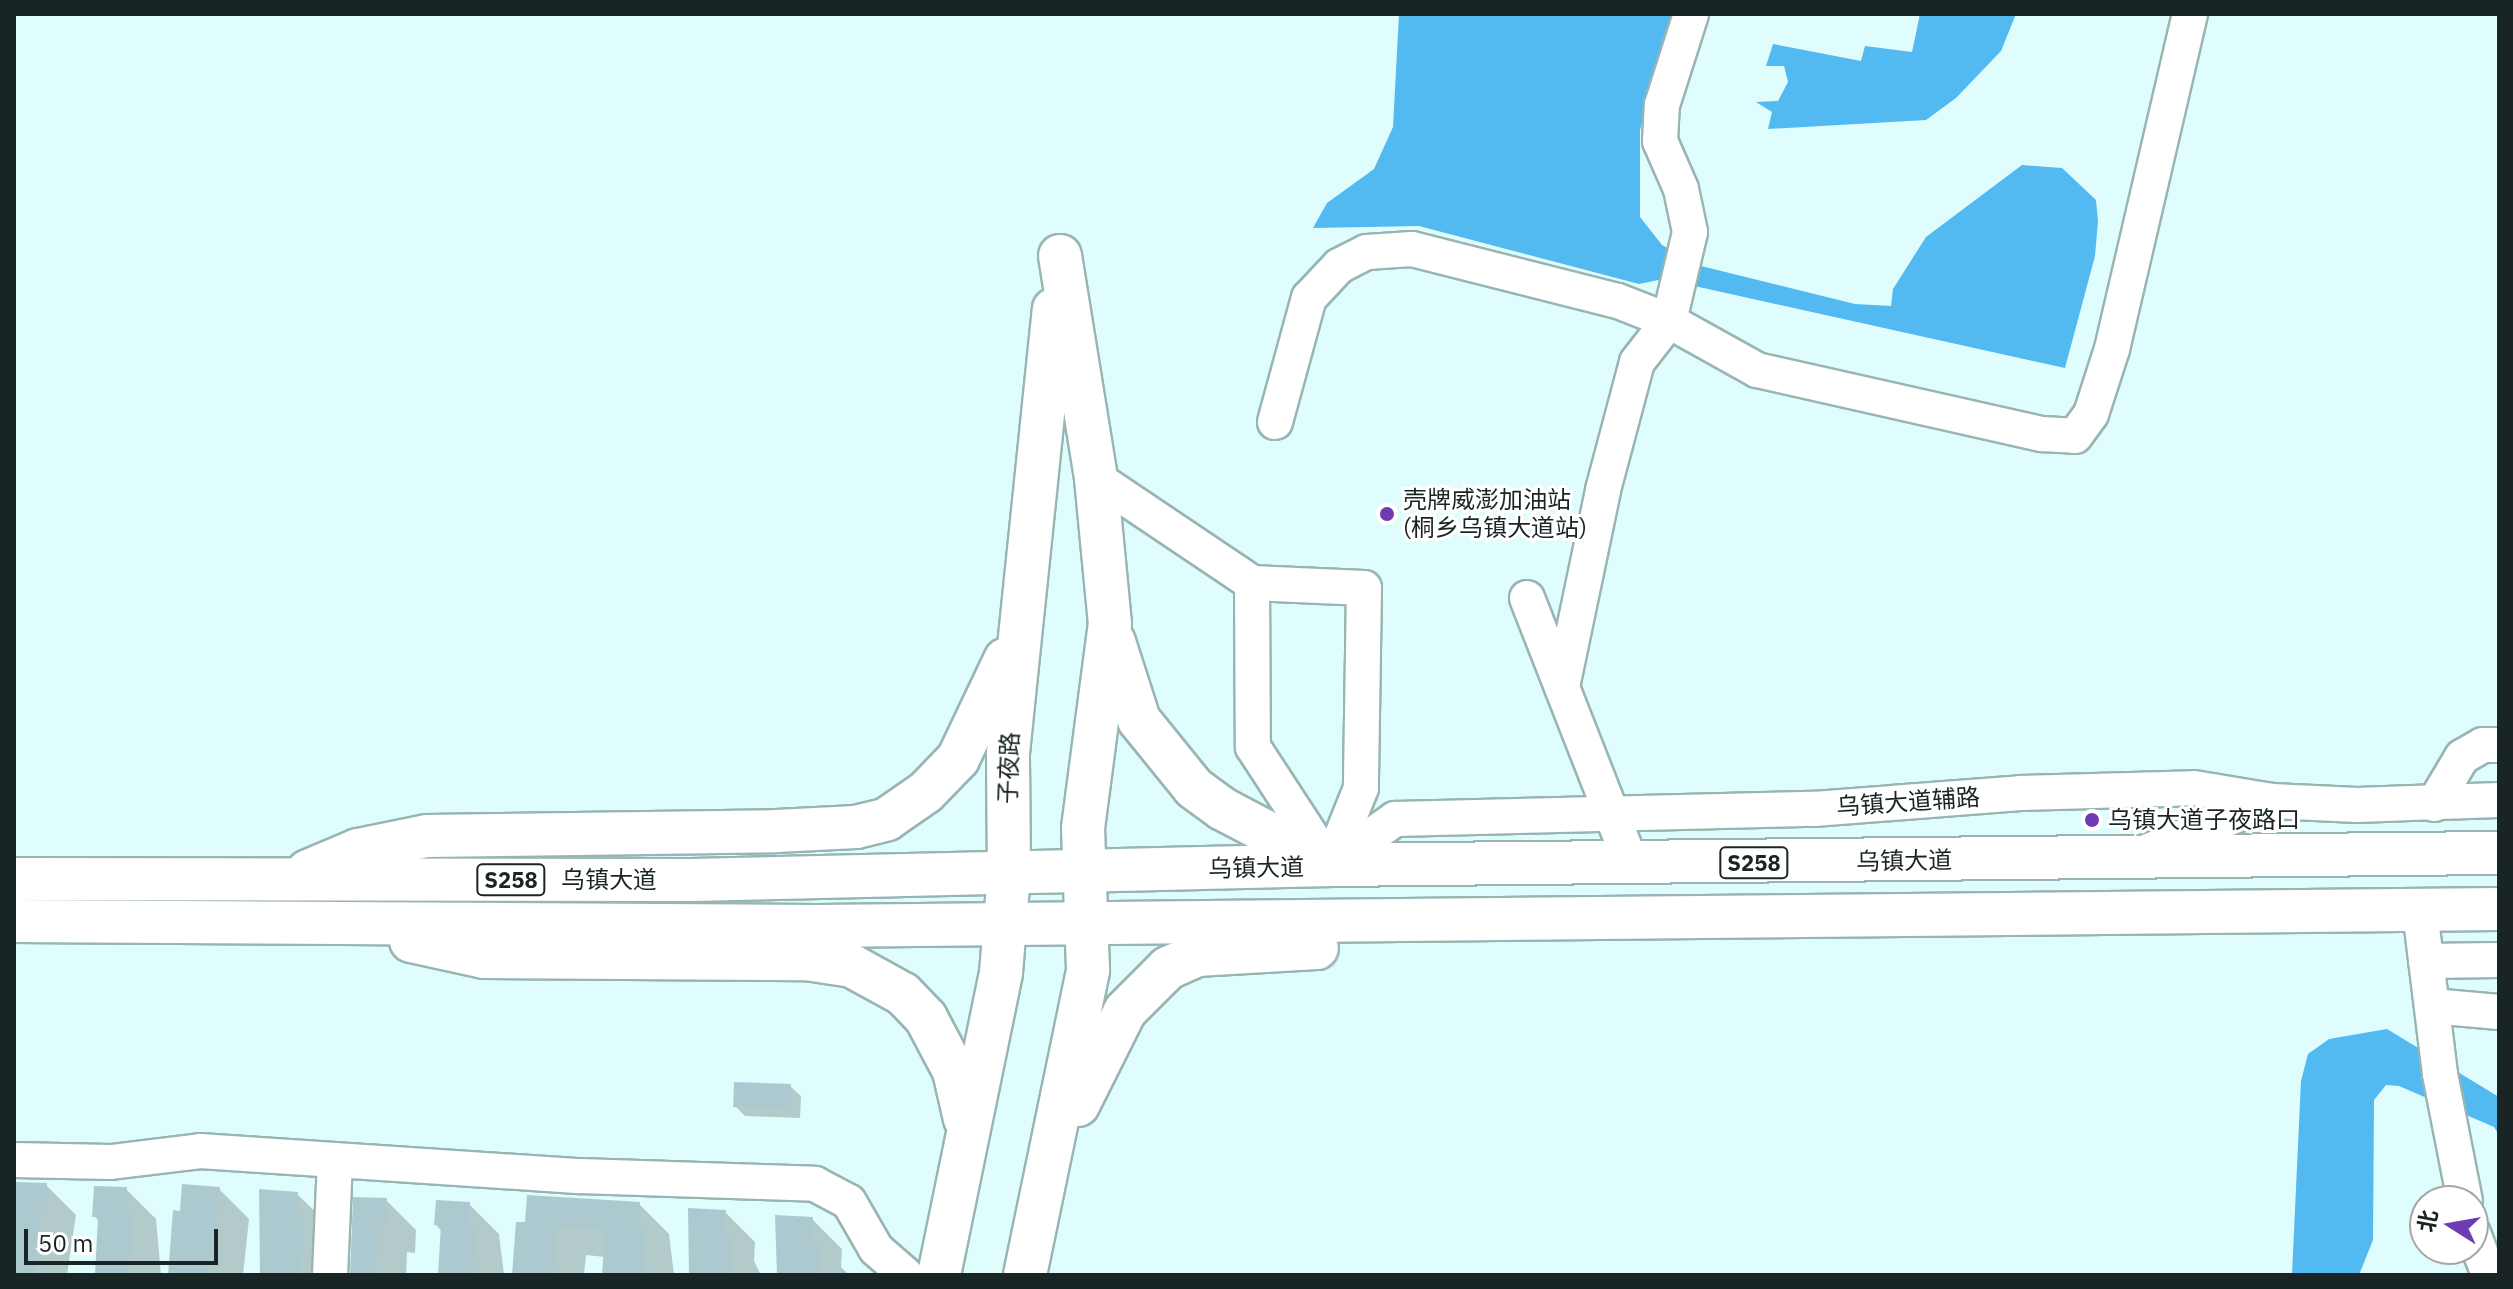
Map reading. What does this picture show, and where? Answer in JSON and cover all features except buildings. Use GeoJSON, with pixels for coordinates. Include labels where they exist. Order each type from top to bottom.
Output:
{"type":"FeatureCollection","features":[{"type":"Feature","properties":{"kind":"main road","name":"子夜路"},"geometry":{"type":"LineString","coordinates":[[939,1275],[1007,924],[1008,753],[1060,256],[1096,478]]}},
{"type":"Feature","properties":{"kind":"main road"},"geometry":{"type":"LineString","coordinates":[[1096,478],[1110,624],[1139,720],[1161,753],[1223,809],[1330,865]]}},
{"type":"Feature","properties":{"kind":"main road"},"geometry":{"type":"LineString","coordinates":[[1025,1275],[1088,970],[1088,921],[1083,870],[1086,789],[1110,624]]}},
{"type":"Feature","properties":{"kind":"main road"},"geometry":{"type":"LineString","coordinates":[[292,878],[358,850],[427,836],[776,831],[856,827],[887,819],[926,792],[958,759],[1020,626]]}},
{"type":"Feature","properties":{"kind":"main road","name":"乌镇大道"},"geometry":{"type":"LineString","coordinates":[[14,879],[596,881],[1330,865],[1769,863],[2499,853]]}},
{"type":"Feature","properties":{"kind":"main road"},"geometry":{"type":"LineString","coordinates":[[1769,863],[1770,919]]}},
{"type":"Feature","properties":{"kind":"main road","name":"乌镇大道"},"geometry":{"type":"LineString","coordinates":[[14,921],[1007,924],[1088,921],[1648,921],[2499,909]]}},
{"type":"Feature","properties":{"kind":"main road"},"geometry":{"type":"LineString","coordinates":[[1047,1176],[1125,1011],[1168,968],[1197,955],[1298,948],[1567,944],[1608,939],[1648,921]]}},
{"type":"Feature","properties":{"kind":"main road"},"geometry":{"type":"LineString","coordinates":[[356,924],[484,957],[806,959],[852,966],[903,994],[926,1018],[954,1071],[967,1137]]}},
{"type":"Feature","properties":{"kind":"street"},"geometry":{"type":"LineString","coordinates":[[1562,687],[1603,490],[1637,362],[1669,321],[1690,232],[1681,189],[1660,141],[1662,105],[1691,14]]}},
{"type":"Feature","properties":{"kind":"street"},"geometry":{"type":"LineString","coordinates":[[1275,422],[1309,298],[1339,266],[1367,252],[1412,249],[1618,301],[1669,321],[1757,370],[2042,434],[2075,436],[2091,414],[2112,349],[2190,14]]}},
{"type":"Feature","properties":{"kind":"street"},"geometry":{"type":"LineString","coordinates":[[1096,478],[1252,583],[1364,588],[1361,788],[1330,865]]}},
{"type":"Feature","properties":{"kind":"street"},"geometry":{"type":"LineString","coordinates":[[1252,583],[1253,747],[1330,865]]}},
{"type":"Feature","properties":{"kind":"street"},"geometry":{"type":"LineString","coordinates":[[1527,598],[1631,864]]}},
{"type":"Feature","properties":{"kind":"street"},"geometry":{"type":"LineString","coordinates":[[2434,804],[2462,757],[2483,745],[2499,745]]}},
{"type":"Feature","properties":{"kind":"street","name":"乌镇大道辅路"},"geometry":{"type":"LineString","coordinates":[[1330,865],[1395,819],[1814,809],[2020,793],[2194,788],[2272,801],[2434,804],[2499,800]]}},
{"type":"Feature","properties":{"kind":"street"},"geometry":{"type":"LineString","coordinates":[[2128,859],[2272,801]]}},
{"type":"Feature","properties":{"kind":"street"},"geometry":{"type":"LineString","coordinates":[[2420,911],[2450,1130],[2462,1185]]}},
{"type":"Feature","properties":{"kind":"street"},"geometry":{"type":"LineString","coordinates":[[2426,961],[2499,960]]}},
{"type":"Feature","properties":{"kind":"street"},"geometry":{"type":"LineString","coordinates":[[2432,1011],[2499,1012]]}},
{"type":"Feature","properties":{"kind":"street"},"geometry":{"type":"LineString","coordinates":[[14,1160],[111,1162],[200,1151],[815,1184],[849,1202],[876,1249],[906,1275]]}},
{"type":"Feature","properties":{"kind":"street"},"geometry":{"type":"LineString","coordinates":[[330,1275],[335,1160]]}},
{"type":"Feature","properties":{"kind":"water"},"geometry":{"type":"Polygon","coordinates":[[[1399,14],[1675,14],[1640,130],[1640,217],[1662,245],[1697,265],[1855,304],[1891,306],[1893,289],[1926,237],[2022,165],[2062,168],[2096,200],[2098,221],[2095,256],[2065,368],[1663,279],[1639,284],[1419,226],[1313,228],[1327,203],[1374,169],[1393,127],[1399,14]]]}},
{"type":"Feature","properties":{"kind":"water"},"geometry":{"type":"Polygon","coordinates":[[[1920,14],[2016,14],[2001,51],[1956,98],[1926,120],[1768,129],[1772,112],[1756,102],[1778,101],[1788,82],[1784,66],[1766,66],[1773,44],[1861,61],[1865,46],[1912,52],[1920,14]]]}},
{"type":"Feature","properties":{"kind":"water"},"geometry":{"type":"Polygon","coordinates":[[[2387,1029],[2499,1097],[2499,1135],[2494,1127],[2399,1086],[2386,1085],[2374,1100],[2373,1240],[2359,1275],[2292,1275],[2301,1081],[2308,1054],[2329,1039],[2387,1029]]]}},
{"type":"Feature","properties":{"kind":"place","name":"壳牌威澎加油站 (桐乡乌镇大道站)"},"geometry":{"type":"Point","coordinates":[1387,514]}},
{"type":"Feature","properties":{"kind":"place","name":"乌镇大道子夜路口"},"geometry":{"type":"Point","coordinates":[2092,820]}}]}
